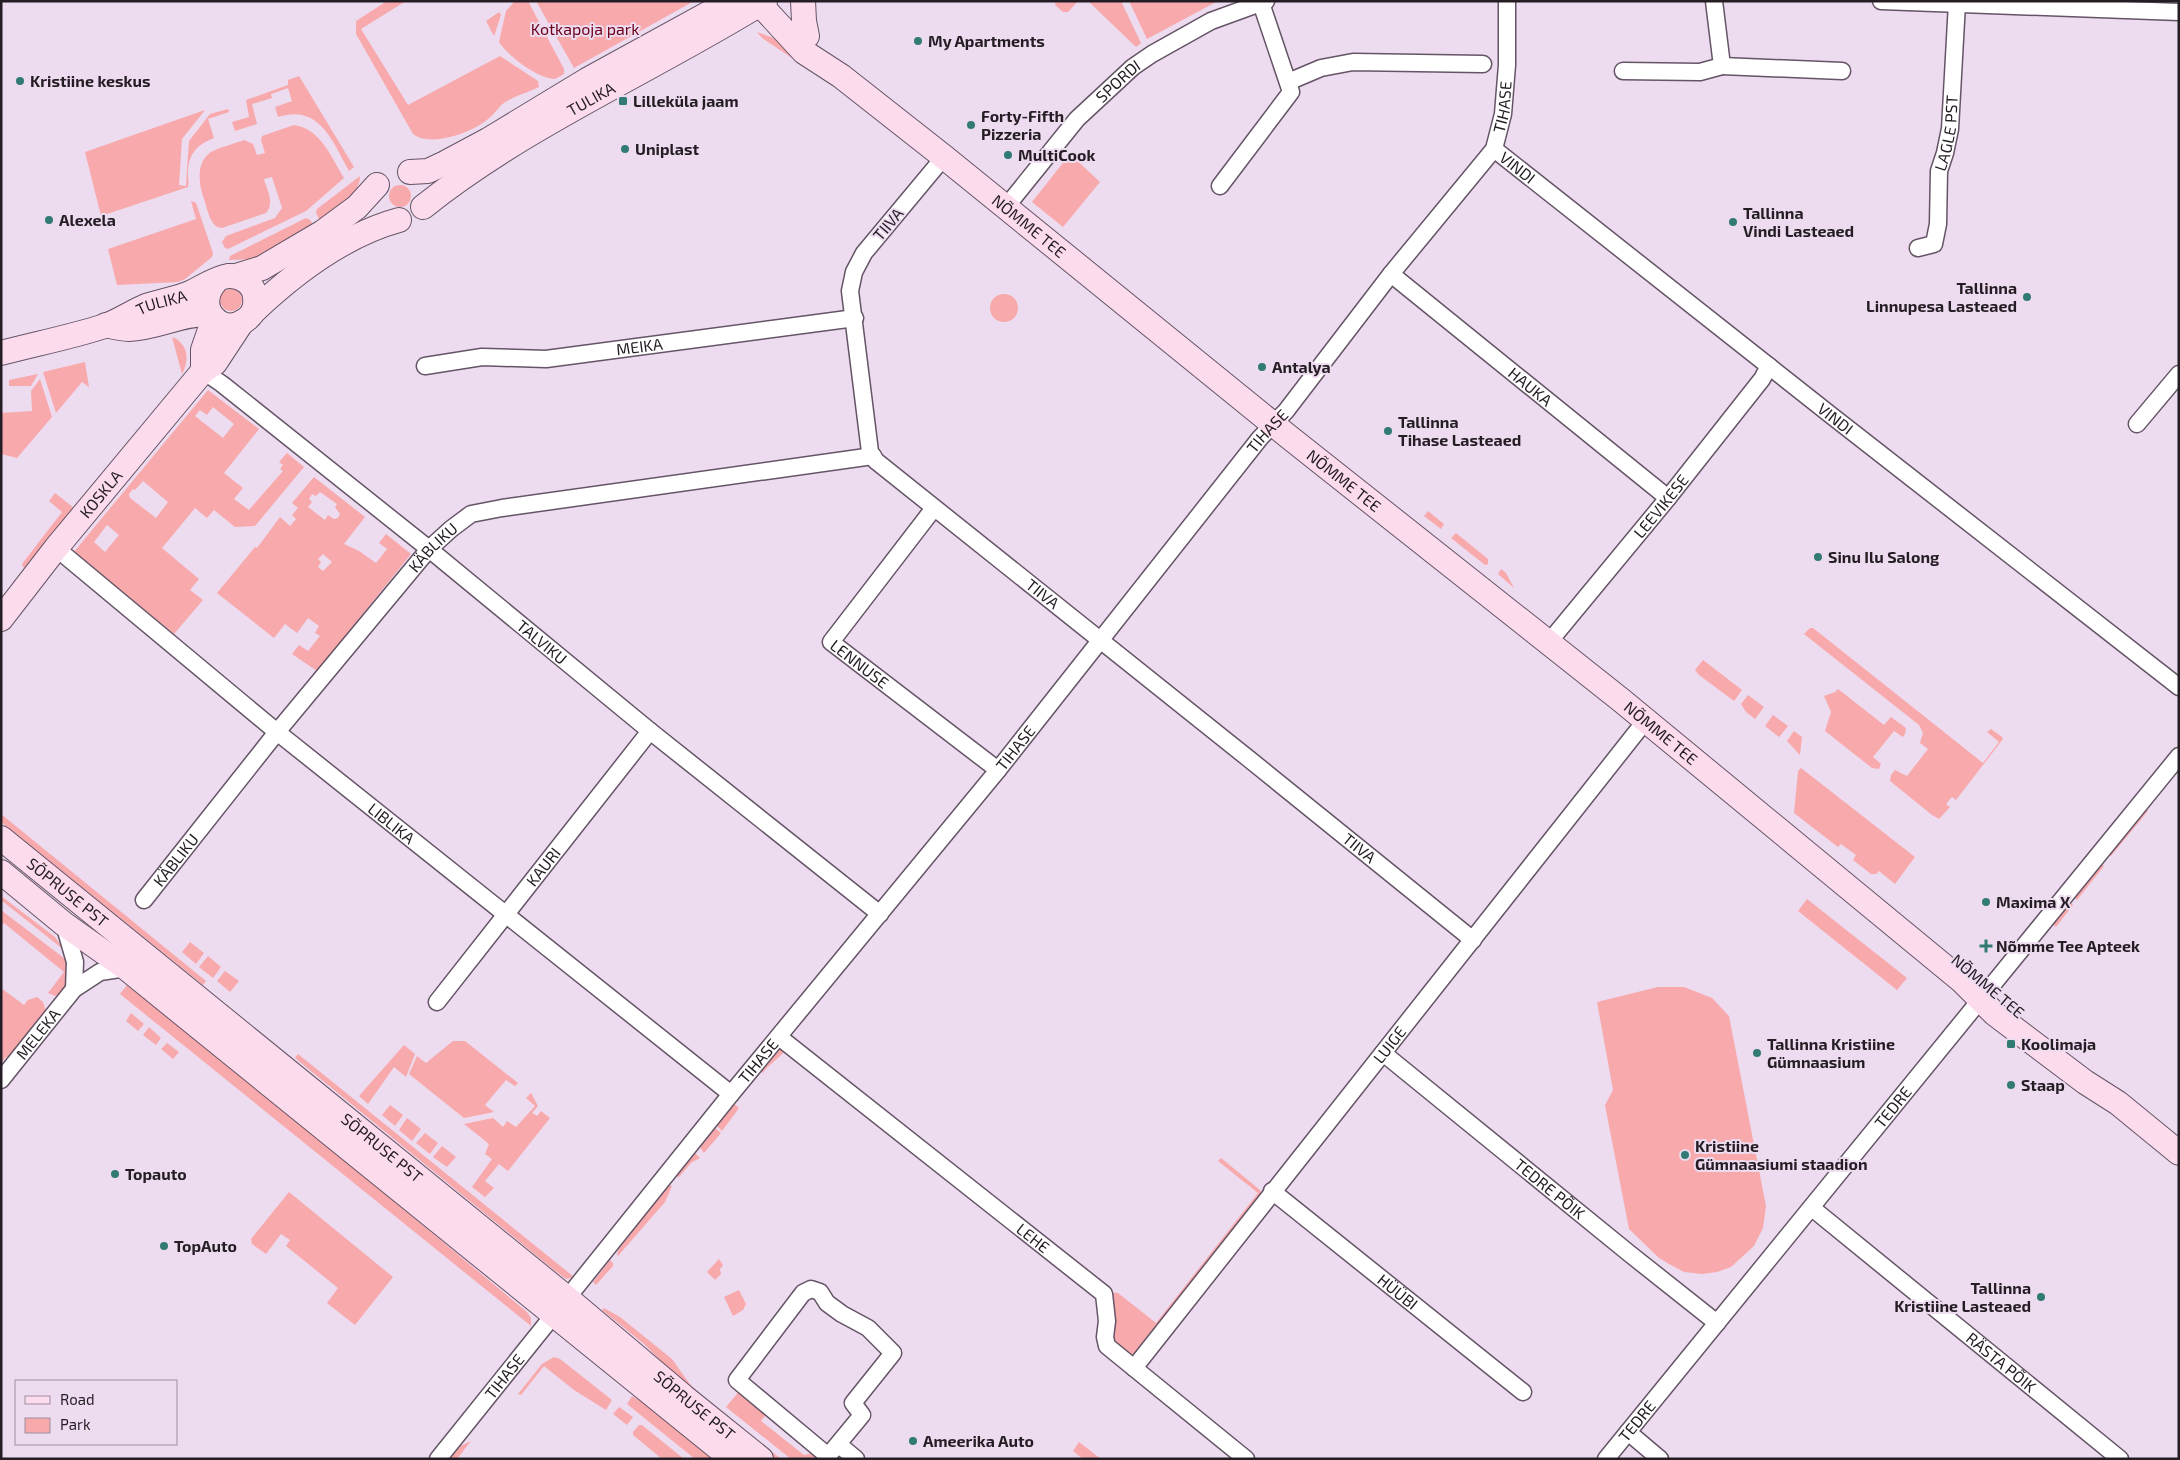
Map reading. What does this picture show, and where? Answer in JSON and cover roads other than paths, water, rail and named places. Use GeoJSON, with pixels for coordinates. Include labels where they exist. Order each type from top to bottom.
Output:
{"type":"FeatureCollection","features":[{"type":"Feature","properties":{"kind":"street","name":"TULIKA"},"geometry":{"type":"LineString","coordinates":[[423,206],[463,175],[586,101],[631,66],[731,1]]}},
{"type":"Feature","properties":{"kind":"street"},"geometry":{"type":"LineString","coordinates":[[718,30],[754,26],[806,44],[803,1]]}},
{"type":"Feature","properties":{"kind":"street","name":"TIHASE"},"geometry":{"type":"LineString","coordinates":[[438,1459],[731,1094],[998,770],[1255,445],[1274,425],[1338,346],[1391,274],[1494,148],[1503,114],[1507,65],[1507,1]]}},
{"type":"Feature","properties":{"kind":"street"},"geometry":{"type":"LineString","coordinates":[[1714,1],[1722,66]]}},
{"type":"Feature","properties":{"kind":"street"},"geometry":{"type":"LineString","coordinates":[[1881,1],[2179,12]]}},
{"type":"Feature","properties":{"kind":"street","name":"TULIKA"},"geometry":{"type":"LineString","coordinates":[[410,172],[428,170],[445,163],[631,66],[718,30],[765,2]]}},
{"type":"Feature","properties":{"kind":"street","name":"NÕMME TEE"},"geometry":{"type":"LineString","coordinates":[[765,2],[806,44],[842,76],[1274,425],[1646,720],[1962,981],[1986,994],[1995,1014],[2085,1082],[2118,1103],[2179,1153]]}},
{"type":"Feature","properties":{"kind":"street"},"geometry":{"type":"LineString","coordinates":[[1220,186],[1291,92],[1263,2]]}},
{"type":"Feature","properties":{"kind":"street","name":"SPORDI"},"geometry":{"type":"LineString","coordinates":[[1006,208],[1077,119],[1133,68],[1152,54],[1210,21],[1263,2]]}},
{"type":"Feature","properties":{"kind":"street","name":"LAGLE PST"},"geometry":{"type":"LineString","coordinates":[[1918,248],[1934,244],[1938,224],[1939,171],[1946,153],[1950,129],[1956,4]]}},
{"type":"Feature","properties":{"kind":"street"},"geometry":{"type":"LineString","coordinates":[[1288,82],[1322,68],[1353,62],[1483,64]]}},
{"type":"Feature","properties":{"kind":"street"},"geometry":{"type":"LineString","coordinates":[[1623,71],[1700,72],[1722,66],[1842,71]]}},
{"type":"Feature","properties":{"kind":"street","name":"VINDI"},"geometry":{"type":"LineString","coordinates":[[1494,148],[2179,687]]}},
{"type":"Feature","properties":{"kind":"street","name":"TIIVA"},"geometry":{"type":"LineString","coordinates":[[944,157],[864,253],[854,272],[850,291],[870,452],[934,508],[1102,640],[1473,940]]}},
{"type":"Feature","properties":{"kind":"street"},"geometry":{"type":"LineString","coordinates":[[247,317],[256,303],[255,294],[248,282],[226,278],[210,288],[207,308],[212,316],[229,325],[247,317],[286,282],[329,253],[372,228],[412,217],[423,206],[426,191],[423,183],[410,172],[402,170],[387,174],[377,185],[376,193],[379,208],[391,218],[399,220]]}},
{"type":"Feature","properties":{"kind":"street","name":"TULIKA"},"geometry":{"type":"LineString","coordinates":[[1,353],[106,325],[127,314],[187,294],[226,278],[262,268],[323,232],[357,207],[377,185]]}},
{"type":"Feature","properties":{"kind":"street","name":"HAUKA"},"geometry":{"type":"LineString","coordinates":[[1391,274],[1668,498]]}},
{"type":"Feature","properties":{"kind":"street","name":"TULIKA"},"geometry":{"type":"LineString","coordinates":[[106,325],[128,329],[162,323],[180,317],[212,316]]}},
{"type":"Feature","properties":{"kind":"street","name":"KOSKLA"},"geometry":{"type":"LineString","coordinates":[[1,619],[203,360],[212,316]]}},
{"type":"Feature","properties":{"kind":"street","name":"KOSKLA"},"geometry":{"type":"LineString","coordinates":[[203,360],[215,363],[247,317]]}},
{"type":"Feature","properties":{"kind":"street","name":"MEIKA"},"geometry":{"type":"LineString","coordinates":[[425,366],[482,357],[546,360],[854,318]]}},
{"type":"Feature","properties":{"kind":"street"},"geometry":{"type":"LineString","coordinates":[[162,323],[176,326],[188,332],[203,360]]}},
{"type":"Feature","properties":{"kind":"street","name":"TALVIKU"},"geometry":{"type":"LineString","coordinates":[[203,360],[222,384],[429,549],[650,732],[880,914]]}},
{"type":"Feature","properties":{"kind":"street","name":"LEEVIKESE"},"geometry":{"type":"LineString","coordinates":[[1549,642],[1668,498],[1756,386],[1769,366]]}},
{"type":"Feature","properties":{"kind":"street"},"geometry":{"type":"LineString","coordinates":[[2137,424],[2179,374]]}},
{"type":"Feature","properties":{"kind":"street","name":"KÄBLIKU"},"geometry":{"type":"LineString","coordinates":[[144,900],[277,732],[429,549],[471,514],[873,456]]}},
{"type":"Feature","properties":{"kind":"street","name":"LENNUSE"},"geometry":{"type":"LineString","coordinates":[[934,508],[831,642],[998,770]]}},
{"type":"Feature","properties":{"kind":"street","name":"LIBLIKA"},"geometry":{"type":"LineString","coordinates":[[56,548],[277,732],[731,1094]]}},
{"type":"Feature","properties":{"kind":"street","name":"LUIGE"},"geometry":{"type":"LineString","coordinates":[[1134,1368],[1646,720]]}},
{"type":"Feature","properties":{"kind":"street","name":"KAURI"},"geometry":{"type":"LineString","coordinates":[[437,1002],[650,732]]}},
{"type":"Feature","properties":{"kind":"street","name":"TEDRE"},"geometry":{"type":"LineString","coordinates":[[1606,1459],[1718,1324],[2179,756]]}},
{"type":"Feature","properties":{"kind":"street","name":"SÕPRUSE PST"},"geometry":{"type":"LineString","coordinates":[[1,838],[560,1307],[732,1459]]}},
{"type":"Feature","properties":{"kind":"street","name":"SÕPRUSE PST"},"geometry":{"type":"LineString","coordinates":[[1,872],[64,924],[126,968],[560,1307],[684,1397],[761,1459]]}},
{"type":"Feature","properties":{"kind":"street"},"geometry":{"type":"LineString","coordinates":[[64,924],[75,962],[74,989]]}},
{"type":"Feature","properties":{"kind":"street","name":"MELEKA"},"geometry":{"type":"LineString","coordinates":[[1,1080],[74,989],[100,972],[126,968]]}},
{"type":"Feature","properties":{"kind":"street","name":"LEHE"},"geometry":{"type":"LineString","coordinates":[[779,1037],[1104,1294],[1107,1346],[1246,1459]]}},
{"type":"Feature","properties":{"kind":"street","name":"TEDRE PÕIK"},"geometry":{"type":"LineString","coordinates":[[1384,1052],[1718,1324]]}},
{"type":"Feature","properties":{"kind":"street","name":"HÜÜBI"},"geometry":{"type":"LineString","coordinates":[[1272,1191],[1523,1392]]}},
{"type":"Feature","properties":{"kind":"street","name":"RÄSTA PÕIK"},"geometry":{"type":"LineString","coordinates":[[1812,1208],[2120,1459]]}},
{"type":"Feature","properties":{"kind":"street"},"geometry":{"type":"LineString","coordinates":[[811,1289],[820,1292],[828,1303],[842,1314],[868,1328],[893,1353],[853,1403],[862,1415],[838,1444],[828,1456],[737,1380],[803,1293],[811,1289]]}},
{"type":"Feature","properties":{"kind":"street"},"geometry":{"type":"LineString","coordinates":[[1628,1432],[1660,1459]]}},
{"type":"Feature","properties":{"kind":"street"},"geometry":{"type":"LineString","coordinates":[[838,1444],[856,1459]]}},
{"type":"Feature","properties":{"kind":"place","name":"My Apartments"},"geometry":{"type":"Point","coordinates":[918,41]}},
{"type":"Feature","properties":{"kind":"place","name":"Kristiine keskus"},"geometry":{"type":"Point","coordinates":[20,81]}},
{"type":"Feature","properties":{"kind":"place","name":"Lilleküla jaam"},"geometry":{"type":"Point","coordinates":[623,101]}},
{"type":"Feature","properties":{"kind":"place","name":"Forty-Fifth Pizzeria"},"geometry":{"type":"Point","coordinates":[971,125]}},
{"type":"Feature","properties":{"kind":"place","name":"Uniplast"},"geometry":{"type":"Point","coordinates":[625,149]}},
{"type":"Feature","properties":{"kind":"place","name":"MultiCook"},"geometry":{"type":"Point","coordinates":[1008,155]}},
{"type":"Feature","properties":{"kind":"place","name":"Alexela"},"geometry":{"type":"Point","coordinates":[49,220]}},
{"type":"Feature","properties":{"kind":"place","name":"Tallinna Vindi Lasteaed"},"geometry":{"type":"Point","coordinates":[1733,222]}},
{"type":"Feature","properties":{"kind":"place","name":"Tallinna Linnupesa Lasteaed"},"geometry":{"type":"Point","coordinates":[2027,297]}},
{"type":"Feature","properties":{"kind":"place","name":"Antalya"},"geometry":{"type":"Point","coordinates":[1262,367]}},
{"type":"Feature","properties":{"kind":"place","name":"Tallinna Tihase Lasteaed"},"geometry":{"type":"Point","coordinates":[1388,431]}},
{"type":"Feature","properties":{"kind":"place","name":"Sinu Ilu Salong"},"geometry":{"type":"Point","coordinates":[1818,557]}},
{"type":"Feature","properties":{"kind":"place","name":"Maxima X"},"geometry":{"type":"Point","coordinates":[1986,902]}},
{"type":"Feature","properties":{"kind":"place","name":"Nõmme Tee Apteek"},"geometry":{"type":"Point","coordinates":[1986,946]}},
{"type":"Feature","properties":{"kind":"place","name":"Koolimaja"},"geometry":{"type":"Point","coordinates":[2011,1044]}},
{"type":"Feature","properties":{"kind":"place","name":"Tallinna Kristiine Gümnaasium"},"geometry":{"type":"Point","coordinates":[1757,1053]}},
{"type":"Feature","properties":{"kind":"place","name":"Staap"},"geometry":{"type":"Point","coordinates":[2011,1085]}},
{"type":"Feature","properties":{"kind":"place","name":"Kristiine Gümnaasiumi staadion"},"geometry":{"type":"Point","coordinates":[1685,1155]}},
{"type":"Feature","properties":{"kind":"place","name":"Topauto"},"geometry":{"type":"Point","coordinates":[115,1174]}},
{"type":"Feature","properties":{"kind":"place","name":"TopAuto"},"geometry":{"type":"Point","coordinates":[164,1246]}},
{"type":"Feature","properties":{"kind":"place","name":"Tallinna Kristiine Lasteaed"},"geometry":{"type":"Point","coordinates":[2041,1297]}},
{"type":"Feature","properties":{"kind":"place","name":"Ameerika Auto"},"geometry":{"type":"Point","coordinates":[913,1441]}},
{"type":"Feature","properties":{"kind":"park label","name":"Kotkapoja park"},"geometry":{"type":"Point","coordinates":[585,29]}}]}
